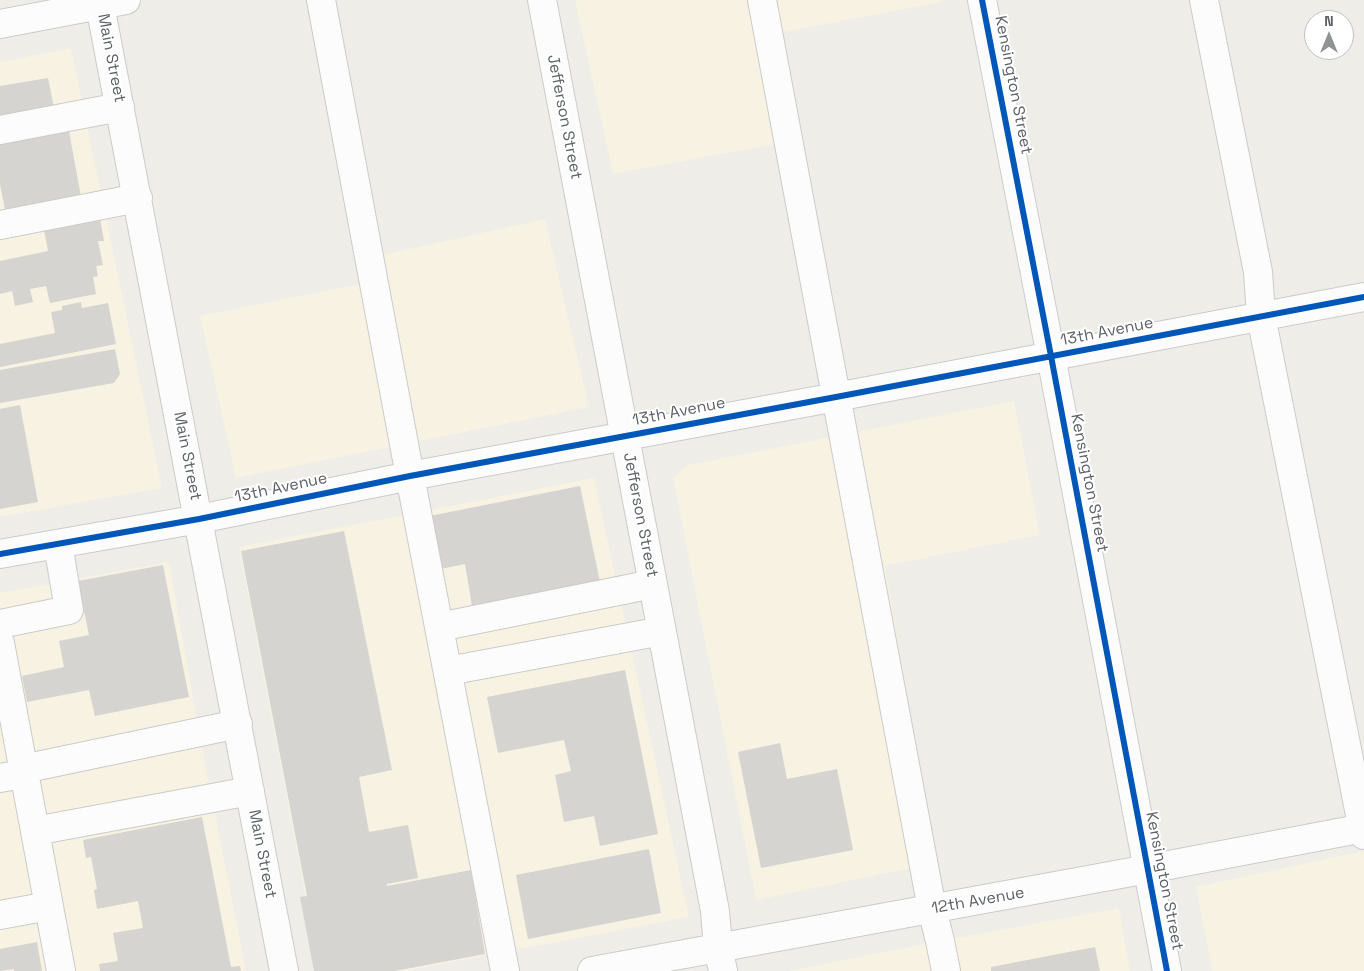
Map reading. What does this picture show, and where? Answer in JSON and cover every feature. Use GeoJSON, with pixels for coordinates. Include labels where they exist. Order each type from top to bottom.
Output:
{"type":"FeatureCollection","features":[{"type":"Feature","properties":{"kind":"street"},"geometry":{"type":"LineString","coordinates":[[320,0],[505,971]]}},
{"type":"Feature","properties":{"kind":"street","name":"Jefferson Street"},"geometry":{"type":"LineString","coordinates":[[542,0],[715,911],[721,959]]}},
{"type":"Feature","properties":{"kind":"street"},"geometry":{"type":"LineString","coordinates":[[762,0],[932,909],[946,971]]}},
{"type":"Feature","properties":{"kind":"street","name":"Kensington Street"},"geometry":{"type":"LineString","coordinates":[[982,0],[1167,971]]}},
{"type":"Feature","properties":{"kind":"street"},"geometry":{"type":"LineString","coordinates":[[1204,0],[1258,272],[1261,316],[1364,831]]}},
{"type":"Feature","properties":{"kind":"street"},"geometry":{"type":"LineString","coordinates":[[0,24],[109,2]]}},
{"type":"Feature","properties":{"kind":"street","name":"Main Street"},"geometry":{"type":"LineString","coordinates":[[109,2],[120,107],[284,971]]}},
{"type":"Feature","properties":{"kind":"street"},"geometry":{"type":"LineString","coordinates":[[0,130],[120,107]]}},
{"type":"Feature","properties":{"kind":"street"},"geometry":{"type":"LineString","coordinates":[[0,225],[138,198]]}},
{"type":"Feature","properties":{"kind":"street","name":"13th Avenue"},"geometry":{"type":"LineString","coordinates":[[0,554],[199,519],[410,476],[1364,297]]}},
{"type":"Feature","properties":{"kind":"street"},"geometry":{"type":"LineString","coordinates":[[0,624],[70,610],[58,544]]}},
{"type":"Feature","properties":{"kind":"street"},"geometry":{"type":"LineString","coordinates":[[439,627],[653,584]]}},
{"type":"Feature","properties":{"kind":"street"},"geometry":{"type":"LineString","coordinates":[[448,671],[662,631]]}},
{"type":"Feature","properties":{"kind":"street"},"geometry":{"type":"LineString","coordinates":[[1,658],[16,774],[35,831],[60,971]]}},
{"type":"Feature","properties":{"kind":"street"},"geometry":{"type":"LineString","coordinates":[[16,774],[238,724]]}},
{"type":"Feature","properties":{"kind":"street"},"geometry":{"type":"LineString","coordinates":[[35,831],[250,791]]}},
{"type":"Feature","properties":{"kind":"street","name":"12th Avenue"},"geometry":{"type":"LineString","coordinates":[[592,971],[721,959],[932,909],[1364,831]]}},
{"type":"Feature","properties":{"kind":"street"},"geometry":{"type":"LineString","coordinates":[[0,915],[48,906]]}},
{"type":"Feature","properties":{"kind":"shaded area"},"geometry":{"type":"Polygon","coordinates":[[[575,0],[942,0],[942,2],[773,34],[798,140],[613,174],[575,0]]]}},
{"type":"Feature","properties":{"kind":"shaded area"},"geometry":{"type":"Polygon","coordinates":[[[71,48],[162,488],[0,517],[0,62],[71,48]]]}},
{"type":"Feature","properties":{"kind":"shaded area"},"geometry":{"type":"Polygon","coordinates":[[[545,219],[589,407],[236,478],[200,316],[376,281],[373,257],[545,219]]]}},
{"type":"Feature","properties":{"kind":"shaded area"},"geometry":{"type":"Polygon","coordinates":[[[1014,401],[1040,535],[885,566],[936,863],[756,900],[673,478],[688,465],[1014,401]]]}},
{"type":"Feature","properties":{"kind":"shaded area"},"geometry":{"type":"Polygon","coordinates":[[[594,478],[689,917],[404,971],[320,971],[239,547],[594,478]]]}},
{"type":"Feature","properties":{"kind":"shaded area"},"geometry":{"type":"Polygon","coordinates":[[[169,562],[199,732],[246,971],[0,971],[0,593],[169,562]]]}},
{"type":"Feature","properties":{"kind":"shaded area"},"geometry":{"type":"Polygon","coordinates":[[[1364,851],[1364,971],[1212,971],[1196,887],[1364,851]]]}},
{"type":"Feature","properties":{"kind":"shaded area"},"geometry":{"type":"Polygon","coordinates":[[[1119,908],[1130,971],[789,971],[940,941],[1119,908]]]}},
{"type":"Feature","properties":{"kind":"building"},"geometry":{"type":"Polygon","coordinates":[[[48,78],[54,108],[0,118],[0,86],[48,78]]]}},
{"type":"Feature","properties":{"kind":"building"},"geometry":{"type":"Polygon","coordinates":[[[68,126],[82,202],[6,215],[0,184],[0,139],[68,126]]]}},
{"type":"Feature","properties":{"kind":"building"},"geometry":{"type":"Polygon","coordinates":[[[99,213],[104,241],[98,241],[103,265],[96,266],[98,276],[93,277],[96,294],[50,303],[46,286],[30,289],[33,302],[15,306],[12,291],[0,294],[0,261],[48,251],[43,224],[99,213]]]}},
{"type":"Feature","properties":{"kind":"building"},"geometry":{"type":"Polygon","coordinates":[[[81,302],[82,308],[108,303],[116,344],[0,367],[0,344],[55,333],[51,312],[62,310],[62,306],[81,302]]]}},
{"type":"Feature","properties":{"kind":"building"},"geometry":{"type":"Polygon","coordinates":[[[115,349],[120,374],[114,383],[0,403],[0,370],[115,349]]]}},
{"type":"Feature","properties":{"kind":"building"},"geometry":{"type":"Polygon","coordinates":[[[20,405],[38,502],[0,509],[0,409],[20,405]]]}},
{"type":"Feature","properties":{"kind":"building"},"geometry":{"type":"Polygon","coordinates":[[[580,486],[600,582],[472,606],[465,564],[431,571],[420,518],[580,486]]]}},
{"type":"Feature","properties":{"kind":"building"},"geometry":{"type":"Polygon","coordinates":[[[344,531],[392,770],[359,777],[369,832],[408,825],[418,878],[387,884],[387,886],[471,870],[485,954],[395,971],[314,971],[300,897],[307,896],[241,551],[344,531]]]}},
{"type":"Feature","properties":{"kind":"building"},"geometry":{"type":"Polygon","coordinates":[[[163,565],[189,697],[95,716],[89,690],[27,702],[22,676],[64,667],[59,641],[89,635],[78,581],[163,565]]]}},
{"type":"Feature","properties":{"kind":"building"},"geometry":{"type":"Polygon","coordinates":[[[625,670],[658,834],[600,846],[594,816],[564,822],[555,775],[571,771],[564,740],[498,753],[487,697],[625,670]]]}},
{"type":"Feature","properties":{"kind":"building"},"geometry":{"type":"Polygon","coordinates":[[[780,743],[787,779],[837,769],[853,850],[761,868],[738,752],[780,743]]]}},
{"type":"Feature","properties":{"kind":"building"},"geometry":{"type":"Polygon","coordinates":[[[202,817],[231,967],[240,966],[241,971],[100,971],[99,964],[118,961],[113,933],[143,928],[138,901],[97,909],[94,890],[97,889],[91,857],[86,858],[83,840],[202,817]]]}},
{"type":"Feature","properties":{"kind":"building"},"geometry":{"type":"Polygon","coordinates":[[[649,849],[661,913],[528,939],[516,875],[649,849]]]}},
{"type":"Feature","properties":{"kind":"building"},"geometry":{"type":"Polygon","coordinates":[[[37,942],[42,971],[14,971],[14,969],[0,971],[0,949],[37,942]]]}},
{"type":"Feature","properties":{"kind":"building"},"geometry":{"type":"Polygon","coordinates":[[[1095,947],[1100,971],[991,971],[991,967],[1095,947]]]}},
{"type":"Feature","properties":{"kind":"cycle path"},"geometry":{"type":"LineString","coordinates":[[982,0],[1167,971]]}},
{"type":"Feature","properties":{"kind":"cycle path"},"geometry":{"type":"LineString","coordinates":[[0,554],[199,519],[410,476],[1364,297]]}}]}
